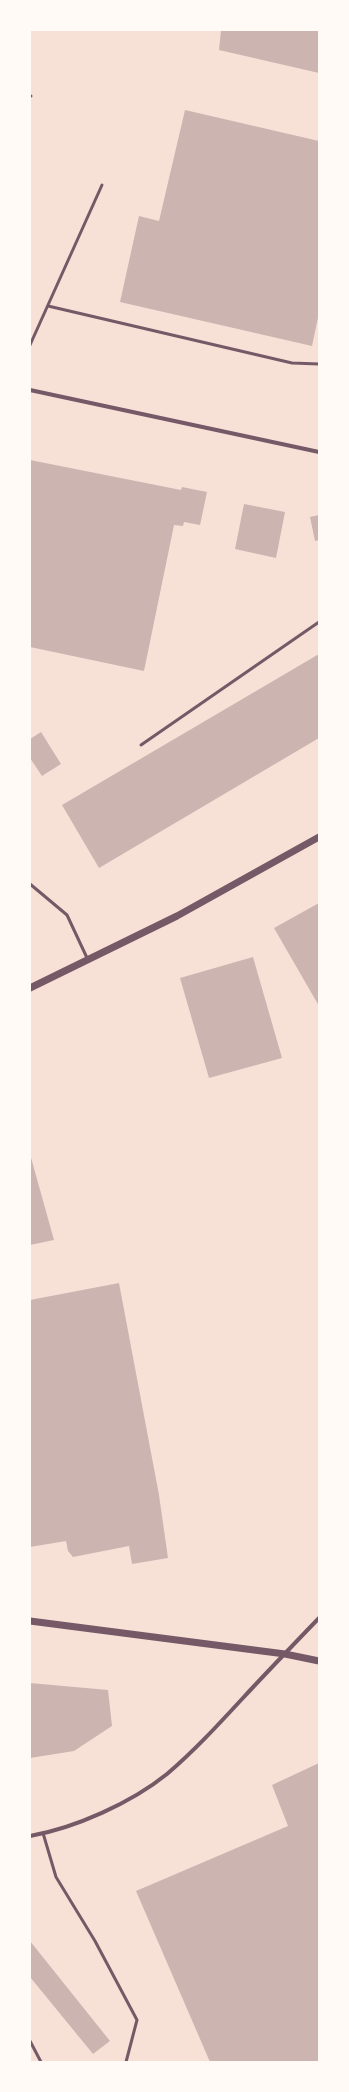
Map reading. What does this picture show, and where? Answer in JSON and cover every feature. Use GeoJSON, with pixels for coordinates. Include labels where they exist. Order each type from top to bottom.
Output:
{"type":"FeatureCollection","features":[{"type":"Feature","properties":{"kind":"street"},"geometry":{"type":"LineString","coordinates":[[30,390],[319,452]]}},
{"type":"Feature","properties":{"kind":"street"},"geometry":{"type":"LineString","coordinates":[[30,988],[88,961],[177,916],[319,836]]}},
{"type":"Feature","properties":{"kind":"street"},"geometry":{"type":"LineString","coordinates":[[30,1836],[86,1819],[126,1801],[166,1774],[200,1744],[319,1618]]}},
{"type":"Feature","properties":{"kind":"street"},"geometry":{"type":"LineString","coordinates":[[30,1621],[285,1654],[319,1661]]}},
{"type":"Feature","properties":{"kind":"lane"},"geometry":{"type":"LineString","coordinates":[[30,345],[102,185]]}},
{"type":"Feature","properties":{"kind":"lane"},"geometry":{"type":"LineString","coordinates":[[48,306],[292,363],[319,364]]}},
{"type":"Feature","properties":{"kind":"lane"},"geometry":{"type":"LineString","coordinates":[[141,746],[319,622]]}},
{"type":"Feature","properties":{"kind":"lane"},"geometry":{"type":"LineString","coordinates":[[30,884],[67,915],[88,961]]}},
{"type":"Feature","properties":{"kind":"lane"},"geometry":{"type":"LineString","coordinates":[[44,1833],[56,1877],[95,1941],[137,2020],[126,2062]]}},
{"type":"Feature","properties":{"kind":"lane"},"geometry":{"type":"LineString","coordinates":[[30,2041],[41,2062]]}},
{"type":"Feature","properties":{"kind":"building"},"geometry":{"type":"Polygon","coordinates":[[[221,30],[319,30],[319,73],[219,50],[221,30]]]}},
{"type":"Feature","properties":{"kind":"building"},"geometry":{"type":"Polygon","coordinates":[[[185,110],[319,141],[319,313],[312,346],[120,302],[139,216],[159,221],[185,110]]]}},
{"type":"Feature","properties":{"kind":"building"},"geometry":{"type":"Polygon","coordinates":[[[30,460],[181,490],[182,487],[207,492],[200,525],[184,522],[183,526],[174,525],[144,671],[30,647],[30,460]]]}},
{"type":"Feature","properties":{"kind":"building"},"geometry":{"type":"Polygon","coordinates":[[[244,504],[285,512],[276,558],[235,549],[244,504]]]}},
{"type":"Feature","properties":{"kind":"building"},"geometry":{"type":"Polygon","coordinates":[[[319,515],[319,540],[315,541],[310,517],[319,515]]]}},
{"type":"Feature","properties":{"kind":"building"},"geometry":{"type":"Polygon","coordinates":[[[319,654],[319,738],[99,868],[62,805],[319,654]]]}},
{"type":"Feature","properties":{"kind":"building"},"geometry":{"type":"Polygon","coordinates":[[[41,732],[61,764],[42,776],[30,758],[30,739],[41,732]]]}},
{"type":"Feature","properties":{"kind":"building"},"geometry":{"type":"Polygon","coordinates":[[[319,903],[319,1006],[274,928],[319,903]]]}},
{"type":"Feature","properties":{"kind":"building"},"geometry":{"type":"Polygon","coordinates":[[[253,957],[282,1058],[209,1078],[180,978],[253,957]]]}},
{"type":"Feature","properties":{"kind":"building"},"geometry":{"type":"Polygon","coordinates":[[[30,1154],[54,1240],[30,1245],[30,1154]]]}},
{"type":"Feature","properties":{"kind":"building"},"geometry":{"type":"Polygon","coordinates":[[[119,1283],[159,1495],[168,1558],[132,1564],[129,1546],[73,1557],[68,1551],[66,1541],[30,1547],[30,1300],[119,1283]]]}},
{"type":"Feature","properties":{"kind":"building"},"geometry":{"type":"Polygon","coordinates":[[[30,1683],[108,1690],[112,1726],[74,1751],[30,1758],[30,1683]]]}},
{"type":"Feature","properties":{"kind":"building"},"geometry":{"type":"Polygon","coordinates":[[[319,1763],[319,2062],[210,2062],[136,1891],[288,1826],[272,1785],[319,1763]]]}},
{"type":"Feature","properties":{"kind":"building"},"geometry":{"type":"Polygon","coordinates":[[[30,1941],[110,2041],[93,2054],[30,1977],[30,1941]]]}}]}
